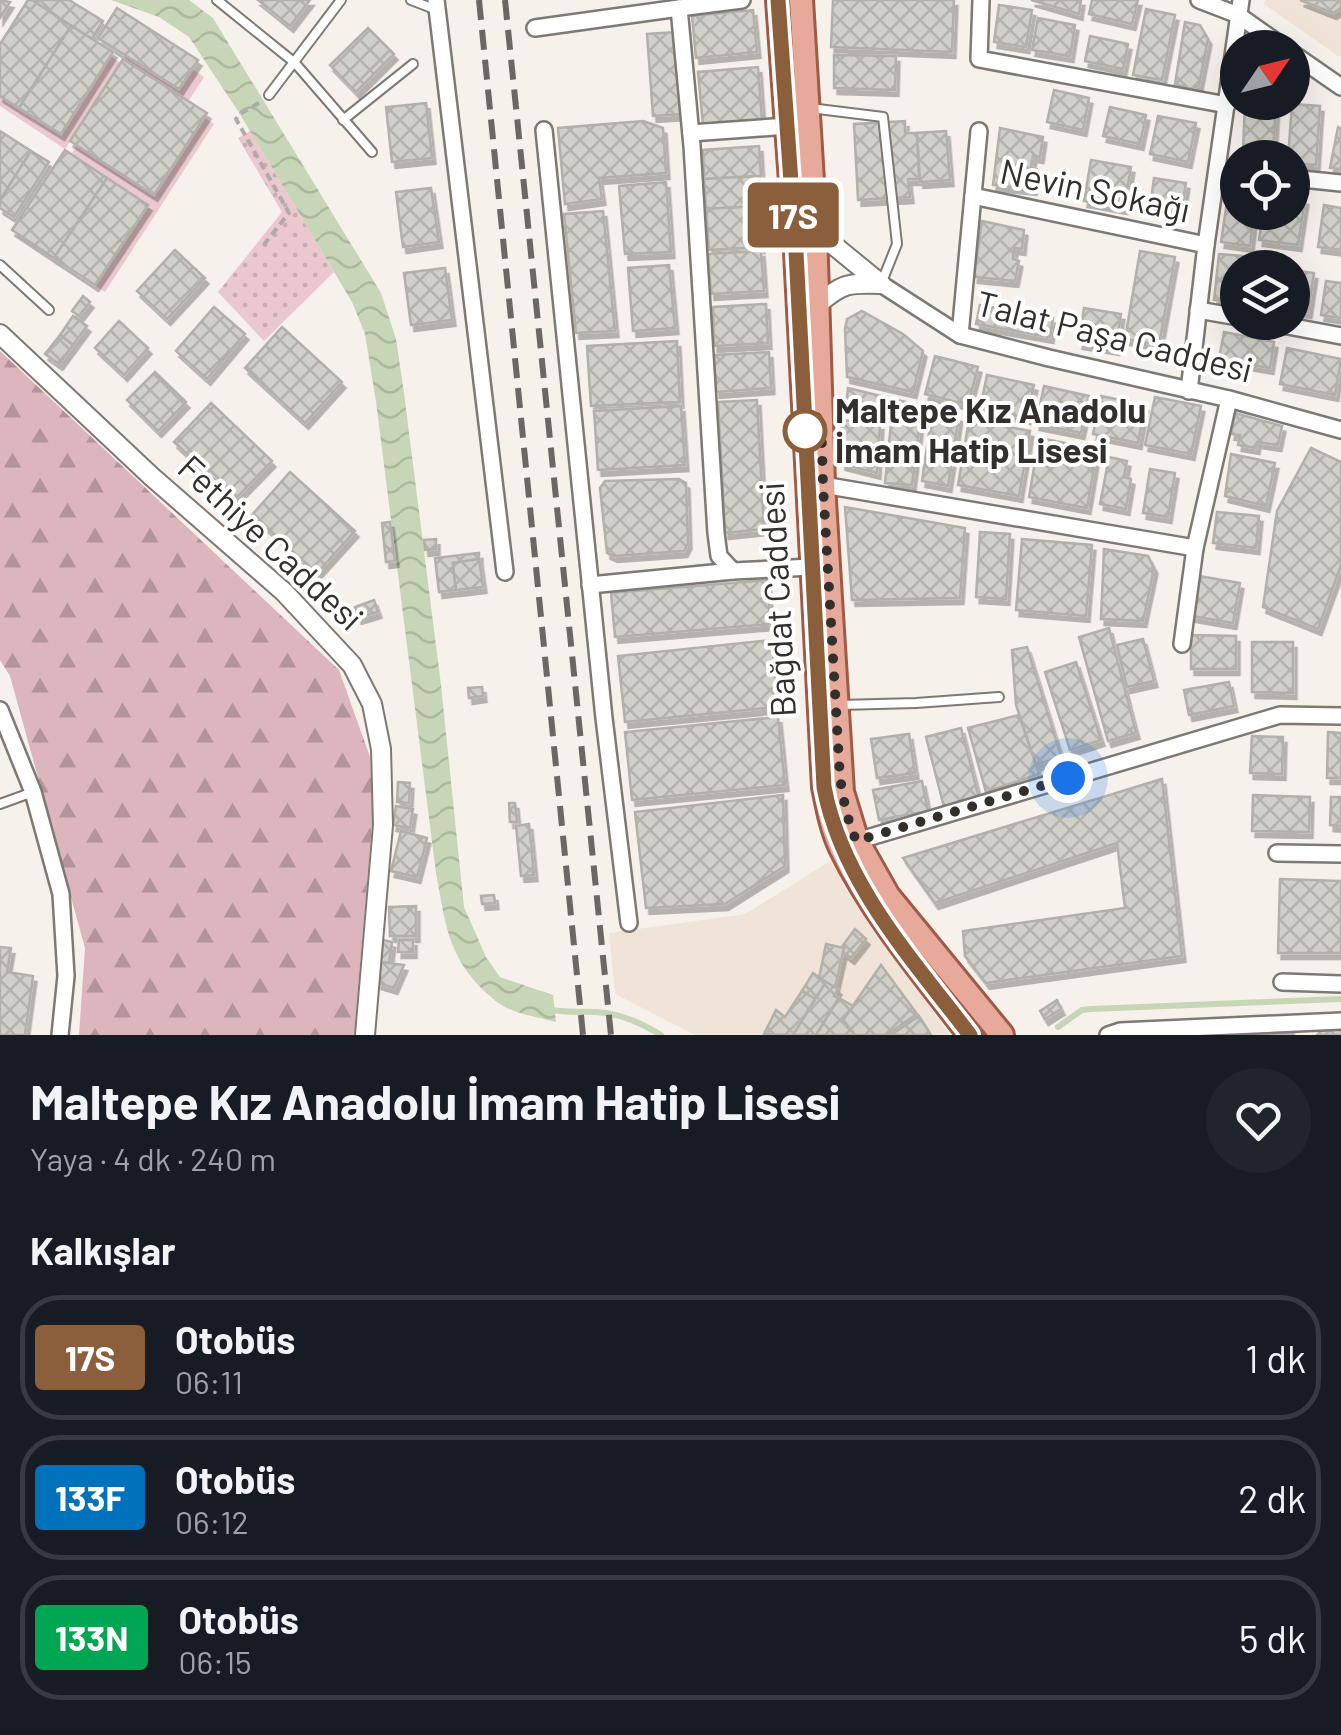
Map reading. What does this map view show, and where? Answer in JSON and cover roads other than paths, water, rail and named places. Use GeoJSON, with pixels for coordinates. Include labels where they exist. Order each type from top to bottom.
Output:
{"type":"FeatureCollection","features":[{"type":"Feature","properties":{"kind":"main road","name":"Bağdat Caddesi"},"geometry":{"type":"LineString","coordinates":[[778,0],[827,803],[836,836],[862,886],[970,1035]]}},
{"type":"Feature","properties":{"kind":"main road","name":"Bağdat Caddesi"},"geometry":{"type":"LineString","coordinates":[[802,0],[815,230],[823,485],[842,792],[856,841],[888,896],[1002,1035]]}},
{"type":"Feature","properties":{"kind":"street"},"geometry":{"type":"LineString","coordinates":[[535,28],[742,0]]}},
{"type":"Feature","properties":{"kind":"street"},"geometry":{"type":"LineString","coordinates":[[980,0],[979,59],[1220,104]]}},
{"type":"Feature","properties":{"kind":"street"},"geometry":{"type":"LineString","coordinates":[[1199,0],[1240,8],[1265,30]]}},
{"type":"Feature","properties":{"kind":"street"},"geometry":{"type":"LineString","coordinates":[[437,5],[505,572]]}},
{"type":"Feature","properties":{"kind":"street"},"geometry":{"type":"LineString","coordinates":[[679,8],[716,533],[719,556],[733,571]]}},
{"type":"Feature","properties":{"kind":"street"},"geometry":{"type":"LineString","coordinates":[[1310,65],[1341,87]]}},
{"type":"Feature","properties":{"kind":"street"},"geometry":{"type":"LineString","coordinates":[[1189,391],[1225,120]]}},
{"type":"Feature","properties":{"kind":"street"},"geometry":{"type":"LineString","coordinates":[[690,133],[788,126]]}},
{"type":"Feature","properties":{"kind":"street"},"geometry":{"type":"LineString","coordinates":[[544,130],[629,924]]}},
{"type":"Feature","properties":{"kind":"street"},"geometry":{"type":"LineString","coordinates":[[960,334],[979,131]]}},
{"type":"Feature","properties":{"kind":"street"},"geometry":{"type":"LineString","coordinates":[[1310,180],[1341,183]]}},
{"type":"Feature","properties":{"kind":"street","name":"Nevin Sokağı"},"geometry":{"type":"LineString","coordinates":[[973,196],[1206,244]]}},
{"type":"Feature","properties":{"kind":"street","name":"Talat Paşa Caddesi"},"geometry":{"type":"LineString","coordinates":[[815,230],[881,284],[960,334],[1341,430]]}},
{"type":"Feature","properties":{"kind":"street"},"geometry":{"type":"LineString","coordinates":[[818,304],[837,288],[852,283],[881,284]]}},
{"type":"Feature","properties":{"kind":"street"},"geometry":{"type":"LineString","coordinates":[[1198,310],[1220,314]]}},
{"type":"Feature","properties":{"kind":"street"},"geometry":{"type":"LineString","coordinates":[[1310,330],[1341,336]]}},
{"type":"Feature","properties":{"kind":"street","name":"Fethiye Caddesi"},"geometry":{"type":"LineString","coordinates":[[0,334],[151,476],[284,592],[352,665],[372,704],[381,749],[384,824],[365,1035]]}},
{"type":"Feature","properties":{"kind":"street"},"geometry":{"type":"LineString","coordinates":[[1182,644],[1195,548],[1229,399]]}},
{"type":"Feature","properties":{"kind":"street"},"geometry":{"type":"LineString","coordinates":[[823,485],[1195,548]]}},
{"type":"Feature","properties":{"kind":"street"},"geometry":{"type":"LineString","coordinates":[[590,586],[812,567]]}},
{"type":"Feature","properties":{"kind":"street"},"geometry":{"type":"LineString","coordinates":[[0,710],[34,792],[61,894],[66,976],[60,1035]]}},
{"type":"Feature","properties":{"kind":"street"},"geometry":{"type":"LineString","coordinates":[[856,841],[1280,715],[1341,716]]}},
{"type":"Feature","properties":{"kind":"street"},"geometry":{"type":"LineString","coordinates":[[1277,853],[1341,854]]}},
{"type":"Feature","properties":{"kind":"street"},"geometry":{"type":"LineString","coordinates":[[1282,982],[1341,984]]}},
{"type":"Feature","properties":{"kind":"street"},"geometry":{"type":"LineString","coordinates":[[1108,1035],[1341,1021]]}},
{"type":"Feature","properties":{"kind":"lane"},"geometry":{"type":"LineString","coordinates":[[218,0],[295,63],[372,152]]}},
{"type":"Feature","properties":{"kind":"lane"},"geometry":{"type":"LineString","coordinates":[[267,97],[341,0]]}},
{"type":"Feature","properties":{"kind":"lane"},"geometry":{"type":"LineString","coordinates":[[411,0],[437,5]]}},
{"type":"Feature","properties":{"kind":"lane"},"geometry":{"type":"LineString","coordinates":[[342,120],[413,64]]}},
{"type":"Feature","properties":{"kind":"lane"},"geometry":{"type":"LineString","coordinates":[[808,108],[884,117],[897,244],[881,284]]}},
{"type":"Feature","properties":{"kind":"lane"},"geometry":{"type":"LineString","coordinates":[[0,265],[49,310]]}},
{"type":"Feature","properties":{"kind":"lane"},"geometry":{"type":"LineString","coordinates":[[836,705],[999,697]]}},
{"type":"Feature","properties":{"kind":"lane"},"geometry":{"type":"LineString","coordinates":[[0,804],[34,792]]}},
{"type":"Feature","properties":{"kind":"water"},"geometry":{"type":"Polygon","coordinates":[[[111,0],[189,0],[213,18],[381,293],[396,339],[404,393],[464,907],[486,957],[500,977],[553,995],[556,1022],[514,1011],[495,1001],[471,977],[449,936],[436,873],[376,402],[365,334],[352,302],[189,37],[159,17],[111,0]]]}},
{"type":"Feature","properties":{"kind":"waterway"},"geometry":{"type":"LineString","coordinates":[[1058,1027],[1082,1010],[1091,1009],[1341,999]]}},
{"type":"Feature","properties":{"kind":"waterway"},"geometry":{"type":"LineString","coordinates":[[547,1009],[613,1014],[661,1035]]}},
{"type":"Feature","properties":{"kind":"railway"},"geometry":{"type":"LineString","coordinates":[[479,0],[583,1035]]}},
{"type":"Feature","properties":{"kind":"railway"},"geometry":{"type":"LineString","coordinates":[[505,0],[611,1035]]}},
{"type":"Feature","properties":{"kind":"place","name":"Maltepe Kız Anadolu İmam Hatip Lisesi"},"geometry":{"type":"Point","coordinates":[805,431]}}]}
